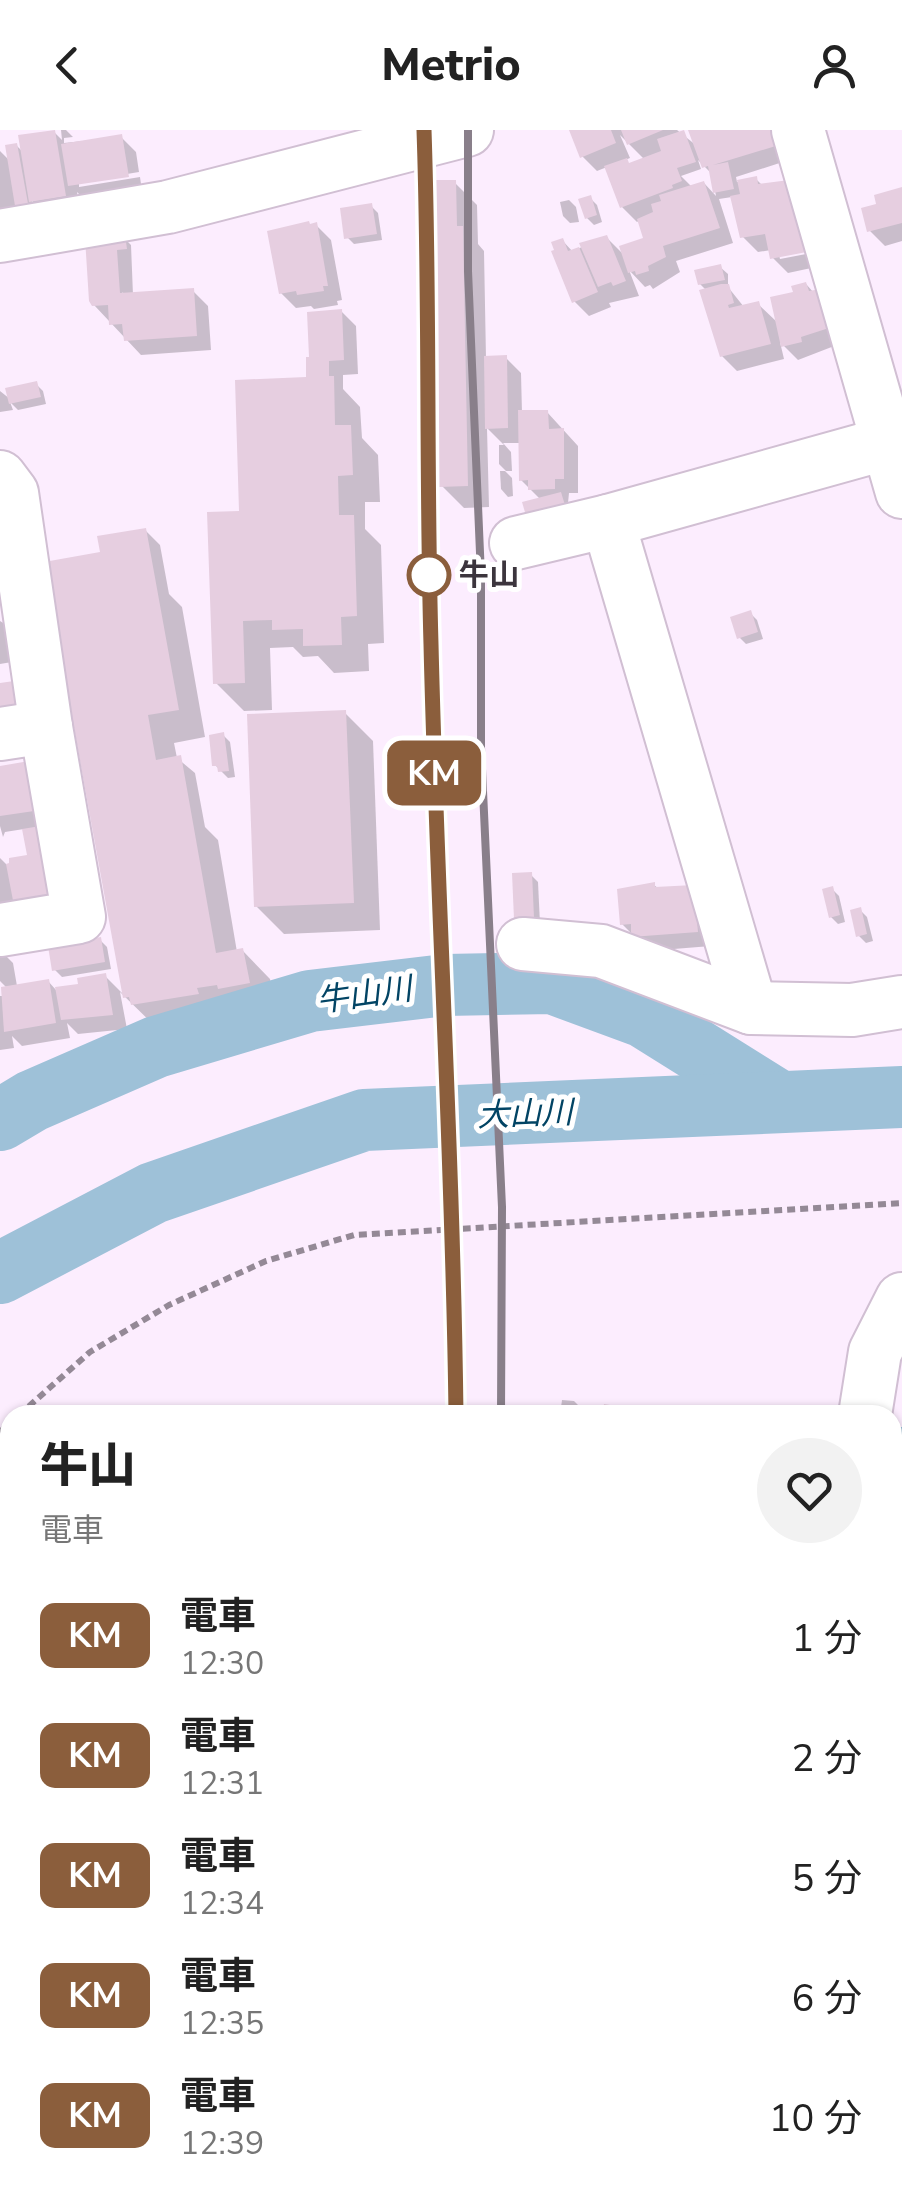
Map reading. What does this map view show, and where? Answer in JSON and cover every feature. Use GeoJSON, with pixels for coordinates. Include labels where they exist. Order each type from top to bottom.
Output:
{"type":"FeatureCollection","features":[{"type":"Feature","properties":{"kind":"street"},"geometry":{"type":"LineString","coordinates":[[0,236],[168,207],[467,130]]}},
{"type":"Feature","properties":{"kind":"street"},"geometry":{"type":"LineString","coordinates":[[798,130],[895,441],[902,492]]}},
{"type":"Feature","properties":{"kind":"street"},"geometry":{"type":"LineString","coordinates":[[516,543],[895,441]]}},
{"type":"Feature","properties":{"kind":"street"},"geometry":{"type":"LineString","coordinates":[[0,478],[12,493],[23,730],[78,917],[0,930]]}},
{"type":"Feature","properties":{"kind":"street"},"geometry":{"type":"LineString","coordinates":[[608,521],[751,1008]]}},
{"type":"Feature","properties":{"kind":"street"},"geometry":{"type":"LineString","coordinates":[[523,944],[600,951],[751,1008],[852,1010],[902,1002]]}},
{"type":"Feature","properties":{"kind":"street"},"geometry":{"type":"LineString","coordinates":[[867,1405],[876,1352],[902,1299]]}},
{"type":"Feature","properties":{"kind":"path"},"geometry":{"type":"LineString","coordinates":[[30,1405],[90,1352],[169,1305],[266,1261],[354,1235],[902,1203]]}},
{"type":"Feature","properties":{"kind":"building"},"geometry":{"type":"Polygon","coordinates":[[[55,130],[66,196],[29,202],[18,135],[55,130]]]}},
{"type":"Feature","properties":{"kind":"building"},"geometry":{"type":"Polygon","coordinates":[[[569,130],[611,130],[616,143],[580,158],[569,130]]]}},
{"type":"Feature","properties":{"kind":"building"},"geometry":{"type":"Polygon","coordinates":[[[621,130],[663,130],[627,145],[621,130]]]}},
{"type":"Feature","properties":{"kind":"building"},"geometry":{"type":"Polygon","coordinates":[[[684,130],[696,162],[677,168],[682,181],[620,208],[604,166],[627,158],[629,163],[661,151],[657,139],[684,130]]]}},
{"type":"Feature","properties":{"kind":"building"},"geometry":{"type":"Polygon","coordinates":[[[688,130],[771,130],[779,145],[713,165],[728,162],[734,189],[713,193],[708,166],[702,168],[688,130]]]}},
{"type":"Feature","properties":{"kind":"building"},"geometry":{"type":"Polygon","coordinates":[[[122,134],[129,177],[68,186],[61,144],[122,134]]]}},
{"type":"Feature","properties":{"kind":"building"},"geometry":{"type":"Polygon","coordinates":[[[17,143],[29,209],[16,212],[5,145],[17,143]]]}},
{"type":"Feature","properties":{"kind":"building"},"geometry":{"type":"Polygon","coordinates":[[[757,176],[758,184],[797,179],[812,251],[770,259],[765,234],[740,238],[730,196],[740,194],[737,180],[757,176]]]}},
{"type":"Feature","properties":{"kind":"building"},"geometry":{"type":"Polygon","coordinates":[[[433,180],[456,180],[457,226],[463,226],[468,486],[439,487],[433,180]]]}},
{"type":"Feature","properties":{"kind":"building"},"geometry":{"type":"Polygon","coordinates":[[[704,181],[720,228],[663,246],[666,257],[648,266],[649,271],[628,273],[619,246],[643,238],[637,219],[653,212],[651,204],[661,201],[659,195],[704,181]]]}},
{"type":"Feature","properties":{"kind":"building"},"geometry":{"type":"Polygon","coordinates":[[[902,187],[902,223],[867,232],[861,208],[876,204],[874,195],[902,187]]]}},
{"type":"Feature","properties":{"kind":"building"},"geometry":{"type":"Polygon","coordinates":[[[591,195],[597,215],[585,219],[578,199],[591,195]]]}},
{"type":"Feature","properties":{"kind":"building"},"geometry":{"type":"Polygon","coordinates":[[[372,203],[377,234],[344,239],[340,208],[372,203]]]}},
{"type":"Feature","properties":{"kind":"building"},"geometry":{"type":"Polygon","coordinates":[[[317,222],[328,286],[323,286],[324,291],[279,294],[267,231],[317,222]]]}},
{"type":"Feature","properties":{"kind":"building"},"geometry":{"type":"Polygon","coordinates":[[[125,235],[127,249],[117,250],[120,293],[194,288],[197,336],[124,341],[122,324],[109,325],[108,305],[92,306],[85,238],[125,235]]]}},
{"type":"Feature","properties":{"kind":"building"},"geometry":{"type":"Polygon","coordinates":[[[607,235],[626,281],[598,287],[579,243],[607,235]]]}},
{"type":"Feature","properties":{"kind":"building"},"geometry":{"type":"Polygon","coordinates":[[[563,238],[568,251],[579,247],[598,292],[572,303],[551,251],[551,242],[563,238]]]}},
{"type":"Feature","properties":{"kind":"building"},"geometry":{"type":"Polygon","coordinates":[[[721,264],[725,280],[698,285],[694,270],[721,264]]]}},
{"type":"Feature","properties":{"kind":"building"},"geometry":{"type":"Polygon","coordinates":[[[806,282],[809,291],[826,288],[829,328],[801,337],[802,342],[781,347],[770,297],[793,292],[791,286],[806,282]]]}},
{"type":"Feature","properties":{"kind":"building"},"geometry":{"type":"Polygon","coordinates":[[[729,284],[734,303],[729,308],[759,301],[771,344],[720,357],[699,290],[729,284]]]}},
{"type":"Feature","properties":{"kind":"building"},"geometry":{"type":"Polygon","coordinates":[[[342,309],[344,360],[329,361],[329,376],[334,376],[335,425],[351,425],[353,475],[338,476],[339,515],[354,515],[357,616],[341,617],[342,645],[303,646],[303,629],[272,630],[272,620],[243,621],[245,683],[213,684],[207,512],[239,511],[235,380],[306,377],[307,312],[342,309]]]}},
{"type":"Feature","properties":{"kind":"building"},"geometry":{"type":"Polygon","coordinates":[[[507,355],[508,428],[485,429],[484,356],[507,355]]]}},
{"type":"Feature","properties":{"kind":"building"},"geometry":{"type":"Polygon","coordinates":[[[37,381],[41,397],[9,404],[5,388],[37,381]]]}},
{"type":"Feature","properties":{"kind":"building"},"geometry":{"type":"Polygon","coordinates":[[[518,410],[548,410],[549,429],[564,428],[564,479],[555,479],[555,489],[528,490],[528,480],[519,481],[518,410]]]}},
{"type":"Feature","properties":{"kind":"building"},"geometry":{"type":"Polygon","coordinates":[[[561,492],[568,515],[529,526],[522,502],[561,492]]]}},
{"type":"Feature","properties":{"kind":"building"},"geometry":{"type":"Polygon","coordinates":[[[146,528],[179,710],[148,715],[156,760],[181,755],[216,953],[243,948],[250,983],[197,988],[199,994],[131,1005],[129,997],[123,998],[44,562],[100,552],[97,536],[146,528]]]}},
{"type":"Feature","properties":{"kind":"building"},"geometry":{"type":"Polygon","coordinates":[[[751,610],[758,632],[737,639],[730,617],[751,610]]]}},
{"type":"Feature","properties":{"kind":"building"},"geometry":{"type":"Polygon","coordinates":[[[14,681],[22,703],[13,705],[15,711],[0,713],[0,683],[14,681]]]}},
{"type":"Feature","properties":{"kind":"building"},"geometry":{"type":"Polygon","coordinates":[[[346,710],[354,903],[254,907],[247,714],[346,710]]]}},
{"type":"Feature","properties":{"kind":"building"},"geometry":{"type":"Polygon","coordinates":[[[224,732],[229,771],[218,772],[217,766],[212,766],[209,735],[224,732]]]}},
{"type":"Feature","properties":{"kind":"building"},"geometry":{"type":"Polygon","coordinates":[[[35,760],[41,810],[0,816],[0,766],[35,760]]]}},
{"type":"Feature","properties":{"kind":"building"},"geometry":{"type":"Polygon","coordinates":[[[47,825],[59,901],[15,911],[6,864],[9,858],[27,855],[22,829],[47,825]]]}},
{"type":"Feature","properties":{"kind":"building"},"geometry":{"type":"Polygon","coordinates":[[[532,872],[534,918],[514,919],[512,873],[532,872]]]}},
{"type":"Feature","properties":{"kind":"building"},"geometry":{"type":"Polygon","coordinates":[[[655,882],[655,887],[694,885],[698,932],[631,937],[631,924],[620,925],[617,889],[655,882]]]}},
{"type":"Feature","properties":{"kind":"building"},"geometry":{"type":"Polygon","coordinates":[[[833,886],[840,915],[829,918],[822,889],[833,886]]]}},
{"type":"Feature","properties":{"kind":"building"},"geometry":{"type":"Polygon","coordinates":[[[861,907],[867,934],[856,937],[850,910],[861,907]]]}},
{"type":"Feature","properties":{"kind":"building"},"geometry":{"type":"Polygon","coordinates":[[[101,937],[105,962],[52,971],[48,946],[101,937]]]}},
{"type":"Feature","properties":{"kind":"building"},"geometry":{"type":"Polygon","coordinates":[[[106,973],[113,1015],[61,1020],[55,987],[78,984],[77,978],[106,973]]]}},
{"type":"Feature","properties":{"kind":"building"},"geometry":{"type":"Polygon","coordinates":[[[49,979],[56,1023],[4,1032],[1,987],[49,979]]]}},
{"type":"Feature","properties":{"kind":"waterway","name":"牛山川"},"geometry":{"type":"LineString","coordinates":[[0,1120],[32,1101],[156,1047],[310,1001],[445,985],[552,983],[644,1017],[780,1102]]}},
{"type":"Feature","properties":{"kind":"waterway","name":"大山川"},"geometry":{"type":"LineString","coordinates":[[0,1273],[153,1193],[364,1120],[902,1097]]}},
{"type":"Feature","properties":{"kind":"railway"},"geometry":{"type":"LineString","coordinates":[[424,130],[429,579],[456,1405]]}},
{"type":"Feature","properties":{"kind":"railway"},"geometry":{"type":"LineString","coordinates":[[468,130],[468,271],[481,576],[481,747],[502,1207],[501,1405]]}},
{"type":"Feature","properties":{"kind":"train","name":"KM"},"geometry":{"type":"LineString","coordinates":[[424,130],[429,579],[456,1405]]}},
{"type":"Feature","properties":{"kind":"place","name":"牛山"},"geometry":{"type":"Point","coordinates":[429,575]}}]}
